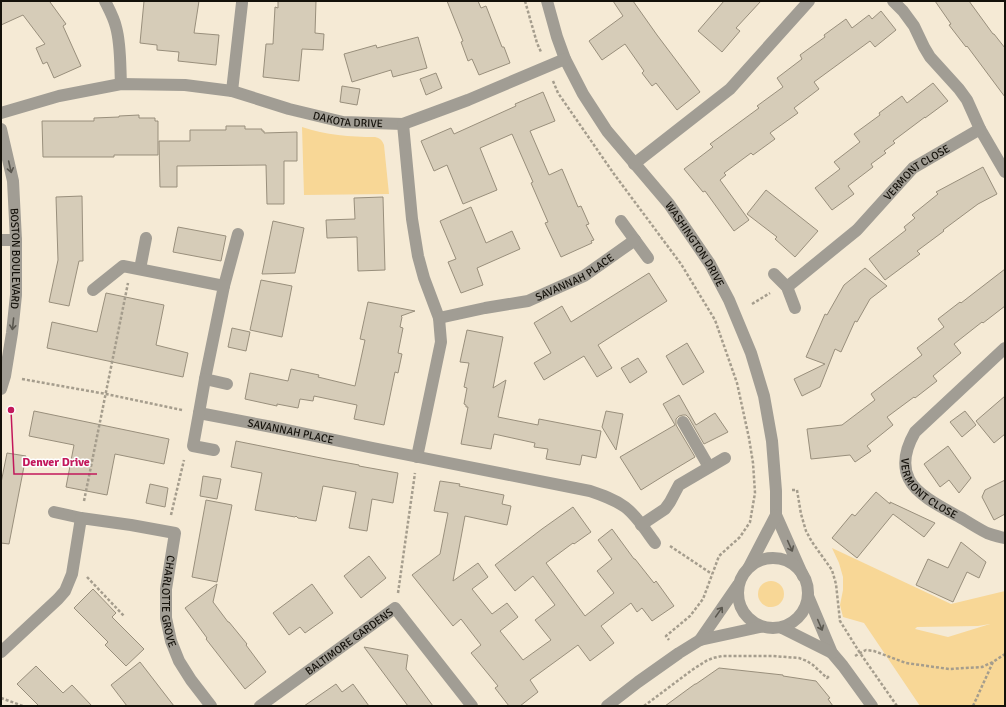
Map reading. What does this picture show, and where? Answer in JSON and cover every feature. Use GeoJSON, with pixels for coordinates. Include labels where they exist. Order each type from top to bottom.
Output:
{"type":"FeatureCollection","features":[{"type":"Feature","properties":{"kind":"street"},"geometry":{"type":"LineString","coordinates":[[104,1],[111,12],[116,27],[119,42],[122,84]]}},
{"type":"Feature","properties":{"kind":"street"},"geometry":{"type":"LineString","coordinates":[[232,92],[242,1]]}},
{"type":"Feature","properties":{"kind":"street","name":"WASHINGTON DRIVE"},"geometry":{"type":"LineString","coordinates":[[547,1],[557,38],[565,59],[583,94],[607,131],[669,204],[710,264],[729,300],[751,353],[764,396],[772,441],[776,492],[776,516],[804,576]]}},
{"type":"Feature","properties":{"kind":"street"},"geometry":{"type":"LineString","coordinates":[[634,164],[730,89],[809,1]]}},
{"type":"Feature","properties":{"kind":"street"},"geometry":{"type":"LineString","coordinates":[[893,1],[903,11],[914,26],[930,56],[967,100],[980,129],[1005,172]]}},
{"type":"Feature","properties":{"kind":"street","name":"DAKOTA DRIVE"},"geometry":{"type":"LineString","coordinates":[[1,113],[59,96],[122,84],[185,86],[232,92],[289,109],[343,122],[403,124],[468,100],[565,59]]}},
{"type":"Feature","properties":{"kind":"street"},"geometry":{"type":"LineString","coordinates":[[403,124],[412,219],[418,256],[424,278],[439,318],[441,342],[417,456]]}},
{"type":"Feature","properties":{"kind":"street","name":"BOSTON BOULEVARD"},"geometry":{"type":"LineString","coordinates":[[1,129],[13,181],[16,240],[16,295],[12,333],[5,376],[1,389]]}},
{"type":"Feature","properties":{"kind":"street","name":"VERMONT CLOSE"},"geometry":{"type":"LineString","coordinates":[[787,287],[858,230],[913,168],[980,129]]}},
{"type":"Feature","properties":{"kind":"street"},"geometry":{"type":"LineString","coordinates":[[621,221],[648,258]]}},
{"type":"Feature","properties":{"kind":"street"},"geometry":{"type":"LineString","coordinates":[[214,450],[193,446],[224,286],[238,234]]}},
{"type":"Feature","properties":{"kind":"street"},"geometry":{"type":"LineString","coordinates":[[93,290],[131,267],[146,238]]}},
{"type":"Feature","properties":{"kind":"street"},"geometry":{"type":"LineString","coordinates":[[1,240],[16,240]]}},
{"type":"Feature","properties":{"kind":"street","name":"SAVANNAH PLACE"},"geometry":{"type":"LineString","coordinates":[[439,318],[528,301],[584,276],[635,240]]}},
{"type":"Feature","properties":{"kind":"street"},"geometry":{"type":"LineString","coordinates":[[131,267],[224,286]]}},
{"type":"Feature","properties":{"kind":"street"},"geometry":{"type":"LineString","coordinates":[[774,274],[787,287],[795,308]]}},
{"type":"Feature","properties":{"kind":"street","name":"VERMONT CLOSE"},"geometry":{"type":"LineString","coordinates":[[1005,348],[915,432],[909,442],[906,454],[906,468],[909,479],[916,489],[930,500],[988,533],[1005,538]]}},
{"type":"Feature","properties":{"kind":"street"},"geometry":{"type":"LineString","coordinates":[[206,379],[227,384]]}},
{"type":"Feature","properties":{"kind":"street","name":"SAVANNAH PLACE"},"geometry":{"type":"LineString","coordinates":[[199,413],[272,426],[590,491],[609,498],[625,507],[655,543]]}},
{"type":"Feature","properties":{"kind":"street"},"geometry":{"type":"LineString","coordinates":[[683,422],[709,468]]}},
{"type":"Feature","properties":{"kind":"street"},"geometry":{"type":"LineString","coordinates":[[641,525],[665,509],[679,486],[725,458]]}},
{"type":"Feature","properties":{"kind":"street"},"geometry":{"type":"LineString","coordinates":[[54,512],[81,518],[168,532]]}},
{"type":"Feature","properties":{"kind":"street","name":"WASHINGTON DRIVE"},"geometry":{"type":"LineString","coordinates":[[749,567],[776,516]]}},
{"type":"Feature","properties":{"kind":"street"},"geometry":{"type":"LineString","coordinates":[[1,652],[61,595],[69,582],[72,574],[81,518]]}},
{"type":"Feature","properties":{"kind":"street","name":"CHARLOTTE GROVE"},"geometry":{"type":"LineString","coordinates":[[168,532],[175,534],[166,589],[166,618],[171,641],[179,661],[187,674],[211,706]]}},
{"type":"Feature","properties":{"kind":"street"},"geometry":{"type":"LineString","coordinates":[[607,706],[638,682],[700,640],[760,627],[771,629],[782,628],[792,623],[800,616],[806,607],[808,596],[804,576],[797,567],[788,561],[778,558],[767,558],[757,561],[742,575],[738,584],[700,640]]}},
{"type":"Feature","properties":{"kind":"street"},"geometry":{"type":"LineString","coordinates":[[738,584],[737,595],[743,613],[760,627]]}},
{"type":"Feature","properties":{"kind":"street"},"geometry":{"type":"LineString","coordinates":[[808,596],[832,653],[872,706]]}},
{"type":"Feature","properties":{"kind":"street","name":"BALTIMORE GARDENS"},"geometry":{"type":"LineString","coordinates":[[260,706],[395,608],[472,706]]}},
{"type":"Feature","properties":{"kind":"street"},"geometry":{"type":"LineString","coordinates":[[782,628],[832,653]]}},
{"type":"Feature","properties":{"kind":"path"},"geometry":{"type":"LineString","coordinates":[[525,1],[537,44]]}},
{"type":"Feature","properties":{"kind":"path"},"geometry":{"type":"LineString","coordinates":[[558,93],[614,174],[681,264],[715,320],[737,383],[749,438],[753,463],[755,493],[750,522],[740,537],[719,556],[703,599],[690,616],[666,636]]}},
{"type":"Feature","properties":{"kind":"path"},"geometry":{"type":"LineString","coordinates":[[81,518],[131,267]]}},
{"type":"Feature","properties":{"kind":"path"},"geometry":{"type":"LineString","coordinates":[[22,379],[199,413]]}},
{"type":"Feature","properties":{"kind":"path"},"geometry":{"type":"LineString","coordinates":[[168,532],[184,457],[193,446]]}},
{"type":"Feature","properties":{"kind":"path"},"geometry":{"type":"LineString","coordinates":[[395,608],[417,456]]}},
{"type":"Feature","properties":{"kind":"path"},"geometry":{"type":"LineString","coordinates":[[797,490],[800,514],[806,531],[832,570],[836,584],[840,621],[860,653],[897,706]]}},
{"type":"Feature","properties":{"kind":"path"},"geometry":{"type":"LineString","coordinates":[[655,543],[666,543],[712,574]]}},
{"type":"Feature","properties":{"kind":"path"},"geometry":{"type":"LineString","coordinates":[[74,562],[124,616]]}},
{"type":"Feature","properties":{"kind":"path"},"geometry":{"type":"LineString","coordinates":[[860,653],[866,650],[874,651],[906,663],[949,669],[982,667],[1005,654]]}},
{"type":"Feature","properties":{"kind":"path"},"geometry":{"type":"LineString","coordinates":[[644,706],[706,661],[722,656],[772,656],[799,658],[813,665],[827,678]]}},
{"type":"Feature","properties":{"kind":"path"},"geometry":{"type":"LineString","coordinates":[[972,706],[993,662]]}},
{"type":"Feature","properties":{"kind":"path"},"geometry":{"type":"LineString","coordinates":[[1,698],[23,706]]}},
{"type":"Feature","properties":{"kind":"shaded area"},"geometry":{"type":"Polygon","coordinates":[[[302,127],[329,134],[375,137],[381,140],[384,145],[389,194],[304,195],[302,127]]]}},
{"type":"Feature","properties":{"kind":"shaded area"},"geometry":{"type":"Polygon","coordinates":[[[832,548],[951,604],[1005,591],[1005,706],[920,706],[864,623],[843,617],[840,605],[843,590],[843,577],[839,563],[832,548]],[[990,624],[978,626],[917,627],[915,629],[948,637],[990,624]]]}},
{"type":"Feature","properties":{"kind":"shaded area"},"geometry":{"type":"Polygon","coordinates":[[[771,581],[780,585],[784,594],[780,603],[771,607],[762,603],[758,594],[762,585],[771,581]]]}},
{"type":"Feature","properties":{"kind":"building"},"geometry":{"type":"Polygon","coordinates":[[[1,1],[52,1],[50,2],[66,24],[63,26],[81,66],[54,78],[47,62],[43,64],[36,48],[45,44],[23,15],[1,25],[1,1]]]}},
{"type":"Feature","properties":{"kind":"building"},"geometry":{"type":"Polygon","coordinates":[[[144,1],[199,1],[194,33],[219,35],[216,65],[178,61],[179,52],[157,50],[157,45],[140,43],[144,1]]]}},
{"type":"Feature","properties":{"kind":"building"},"geometry":{"type":"Polygon","coordinates":[[[278,1],[316,1],[315,33],[324,34],[323,50],[302,49],[299,81],[263,77],[266,44],[273,44],[275,7],[278,8],[278,1]]]}},
{"type":"Feature","properties":{"kind":"building"},"geometry":{"type":"Polygon","coordinates":[[[447,1],[478,1],[481,8],[486,6],[510,63],[479,75],[472,59],[468,61],[461,42],[463,41],[447,1]]]}},
{"type":"Feature","properties":{"kind":"building"},"geometry":{"type":"Polygon","coordinates":[[[613,1],[633,1],[700,92],[677,110],[656,83],[652,86],[642,73],[644,71],[625,44],[602,60],[589,41],[623,16],[613,1]]]}},
{"type":"Feature","properties":{"kind":"building"},"geometry":{"type":"Polygon","coordinates":[[[724,1],[761,1],[736,28],[740,31],[722,52],[698,31],[724,1]]]}},
{"type":"Feature","properties":{"kind":"building"},"geometry":{"type":"Polygon","coordinates":[[[935,1],[969,1],[1005,48],[1005,97],[967,46],[966,47],[949,25],[951,24],[935,1]]]}},
{"type":"Feature","properties":{"kind":"building"},"geometry":{"type":"Polygon","coordinates":[[[881,11],[896,30],[875,47],[870,41],[814,82],[819,89],[794,108],[798,113],[770,133],[775,139],[753,155],[751,153],[724,173],[726,175],[720,180],[749,220],[734,231],[705,191],[703,192],[684,169],[713,147],[710,144],[759,108],[757,106],[783,87],[777,78],[802,59],[800,55],[825,37],[824,35],[846,19],[852,28],[869,15],[872,19],[881,11]]]}},
{"type":"Feature","properties":{"kind":"building"},"geometry":{"type":"Polygon","coordinates":[[[418,37],[427,68],[393,77],[391,70],[352,82],[344,54],[376,45],[377,48],[418,37]]]}},
{"type":"Feature","properties":{"kind":"building"},"geometry":{"type":"Polygon","coordinates":[[[436,73],[442,88],[426,95],[420,79],[436,73]]]}},
{"type":"Feature","properties":{"kind":"building"},"geometry":{"type":"Polygon","coordinates":[[[933,83],[948,101],[893,141],[895,143],[884,151],[886,153],[871,164],[873,167],[848,186],[854,194],[832,210],[815,188],[840,169],[834,162],[860,142],[854,134],[880,115],[879,113],[902,96],[907,103],[933,83]]]}},
{"type":"Feature","properties":{"kind":"building"},"geometry":{"type":"Polygon","coordinates":[[[342,86],[360,89],[357,105],[340,102],[342,86]]]}},
{"type":"Feature","properties":{"kind":"building"},"geometry":{"type":"Polygon","coordinates":[[[543,92],[555,121],[530,131],[549,175],[562,169],[578,207],[581,206],[589,224],[586,225],[594,240],[591,241],[592,243],[561,257],[545,223],[548,222],[531,183],[533,182],[512,134],[480,148],[497,190],[463,204],[447,165],[434,171],[421,141],[451,128],[454,134],[543,92]]]}},
{"type":"Feature","properties":{"kind":"building"},"geometry":{"type":"Polygon","coordinates":[[[139,115],[139,118],[155,118],[155,121],[158,121],[158,155],[114,155],[114,157],[43,157],[42,121],[94,121],[94,118],[139,115]]]}},
{"type":"Feature","properties":{"kind":"building"},"geometry":{"type":"Polygon","coordinates":[[[226,126],[245,126],[245,129],[262,129],[264,133],[297,132],[297,161],[284,161],[284,204],[267,204],[266,165],[177,166],[177,187],[160,187],[159,141],[190,141],[190,130],[226,130],[226,126]]]}},
{"type":"Feature","properties":{"kind":"building"},"geometry":{"type":"Polygon","coordinates":[[[983,167],[997,194],[978,204],[943,230],[944,231],[917,251],[920,254],[885,280],[869,259],[906,230],[904,227],[915,218],[912,215],[938,194],[936,192],[983,167]]]}},
{"type":"Feature","properties":{"kind":"building"},"geometry":{"type":"Polygon","coordinates":[[[766,190],[818,231],[795,257],[775,239],[777,237],[747,214],[766,190]]]}},
{"type":"Feature","properties":{"kind":"building"},"geometry":{"type":"Polygon","coordinates":[[[82,196],[83,261],[79,261],[69,306],[49,302],[58,260],[56,197],[82,196]]]}},
{"type":"Feature","properties":{"kind":"building"},"geometry":{"type":"Polygon","coordinates":[[[383,197],[385,270],[358,271],[357,237],[327,238],[326,220],[355,219],[354,198],[383,197]]]}},
{"type":"Feature","properties":{"kind":"building"},"geometry":{"type":"Polygon","coordinates":[[[471,207],[486,243],[512,231],[520,249],[477,268],[483,285],[461,293],[448,262],[456,259],[440,221],[471,207]]]}},
{"type":"Feature","properties":{"kind":"building"},"geometry":{"type":"Polygon","coordinates":[[[273,221],[304,228],[295,273],[262,274],[273,221]]]}},
{"type":"Feature","properties":{"kind":"building"},"geometry":{"type":"Polygon","coordinates":[[[178,227],[226,236],[221,261],[173,252],[178,227]]]}},
{"type":"Feature","properties":{"kind":"building"},"geometry":{"type":"Polygon","coordinates":[[[865,268],[887,286],[870,299],[857,322],[855,321],[841,352],[835,349],[820,387],[802,396],[794,379],[825,364],[806,357],[825,314],[827,315],[844,285],[865,268]]]}},
{"type":"Feature","properties":{"kind":"building"},"geometry":{"type":"Polygon","coordinates":[[[1005,269],[1005,306],[954,344],[961,353],[933,376],[937,381],[887,417],[893,425],[867,446],[871,451],[855,462],[850,455],[811,459],[807,429],[842,425],[875,400],[871,394],[922,355],[917,348],[944,327],[938,319],[1005,269]]]}},
{"type":"Feature","properties":{"kind":"building"},"geometry":{"type":"Polygon","coordinates":[[[649,273],[667,301],[598,345],[612,368],[597,377],[584,356],[544,380],[534,363],[551,353],[534,323],[562,306],[571,322],[649,273]]]}},
{"type":"Feature","properties":{"kind":"building"},"geometry":{"type":"Polygon","coordinates":[[[261,280],[292,286],[282,337],[250,330],[261,280]]]}},
{"type":"Feature","properties":{"kind":"building"},"geometry":{"type":"Polygon","coordinates":[[[106,293],[164,305],[156,345],[188,353],[183,377],[47,348],[52,322],[97,332],[106,293]]]}},
{"type":"Feature","properties":{"kind":"building"},"geometry":{"type":"Polygon","coordinates":[[[368,302],[415,311],[401,316],[400,327],[403,328],[398,353],[402,354],[398,373],[395,372],[384,425],[354,419],[357,405],[314,396],[313,401],[300,399],[298,408],[277,404],[277,406],[245,399],[250,373],[288,381],[291,369],[319,375],[318,377],[355,386],[365,340],[360,339],[368,302]]]}},
{"type":"Feature","properties":{"kind":"building"},"geometry":{"type":"Polygon","coordinates":[[[232,328],[250,332],[246,351],[228,347],[232,328]]]}},
{"type":"Feature","properties":{"kind":"building"},"geometry":{"type":"Polygon","coordinates":[[[467,330],[503,337],[493,388],[506,380],[498,417],[538,425],[539,419],[601,431],[596,458],[582,455],[580,465],[546,459],[548,449],[534,447],[535,443],[494,434],[491,449],[461,444],[468,407],[464,404],[467,388],[464,387],[469,363],[460,362],[467,330]]]}},
{"type":"Feature","properties":{"kind":"building"},"geometry":{"type":"Polygon","coordinates":[[[687,343],[704,372],[683,385],[666,356],[687,343]]]}},
{"type":"Feature","properties":{"kind":"building"},"geometry":{"type":"Polygon","coordinates":[[[638,358],[647,372],[630,383],[621,368],[638,358]]]}},
{"type":"Feature","properties":{"kind":"building"},"geometry":{"type":"Polygon","coordinates":[[[679,395],[696,425],[715,413],[728,432],[704,444],[689,418],[686,415],[679,416],[676,419],[676,425],[695,457],[641,490],[620,457],[675,425],[663,404],[679,395]]]}},
{"type":"Feature","properties":{"kind":"building"},"geometry":{"type":"Polygon","coordinates":[[[1005,396],[1005,434],[994,443],[976,421],[1005,396]]]}},
{"type":"Feature","properties":{"kind":"building"},"geometry":{"type":"Polygon","coordinates":[[[34,411],[169,439],[164,464],[115,454],[107,495],[66,487],[74,445],[29,436],[34,411]]]}},
{"type":"Feature","properties":{"kind":"building"},"geometry":{"type":"Polygon","coordinates":[[[606,411],[623,414],[616,450],[602,427],[606,411]]]}},
{"type":"Feature","properties":{"kind":"building"},"geometry":{"type":"Polygon","coordinates":[[[965,411],[976,425],[962,437],[950,422],[965,411]]]}},
{"type":"Feature","properties":{"kind":"building"},"geometry":{"type":"Polygon","coordinates":[[[236,441],[398,473],[393,503],[372,499],[367,531],[349,528],[356,492],[323,486],[316,521],[298,518],[296,516],[255,510],[262,473],[231,467],[236,441]]]}},
{"type":"Feature","properties":{"kind":"building"},"geometry":{"type":"Polygon","coordinates":[[[948,446],[971,478],[959,493],[949,480],[940,487],[924,464],[948,446]]]}},
{"type":"Feature","properties":{"kind":"building"},"geometry":{"type":"Polygon","coordinates":[[[7,453],[26,456],[9,544],[1,543],[1,483],[7,453]]]}},
{"type":"Feature","properties":{"kind":"building"},"geometry":{"type":"Polygon","coordinates":[[[203,476],[221,479],[217,499],[200,496],[203,476]]]}},
{"type":"Feature","properties":{"kind":"building"},"geometry":{"type":"Polygon","coordinates":[[[1005,480],[1005,514],[994,520],[982,497],[985,490],[1005,480]]]}},
{"type":"Feature","properties":{"kind":"building"},"geometry":{"type":"Polygon","coordinates":[[[440,481],[460,484],[459,486],[504,495],[502,504],[511,506],[507,525],[465,516],[453,581],[478,563],[488,577],[472,589],[492,614],[507,603],[518,617],[500,631],[523,660],[551,640],[535,620],[555,605],[533,576],[515,591],[495,565],[573,507],[591,532],[546,563],[585,616],[614,593],[597,571],[612,559],[598,540],[612,529],[634,559],[654,583],[656,581],[674,606],[652,621],[642,608],[637,612],[631,603],[601,626],[614,643],[590,661],[578,645],[530,680],[538,692],[520,706],[509,706],[495,688],[498,686],[471,653],[481,645],[461,619],[453,626],[412,575],[440,554],[448,513],[434,511],[440,481]]]}},
{"type":"Feature","properties":{"kind":"building"},"geometry":{"type":"Polygon","coordinates":[[[150,484],[168,488],[165,507],[146,503],[150,484]]]}},
{"type":"Feature","properties":{"kind":"building"},"geometry":{"type":"Polygon","coordinates":[[[876,492],[890,504],[890,502],[935,523],[924,537],[893,514],[857,558],[832,538],[852,514],[855,516],[876,492]]]}},
{"type":"Feature","properties":{"kind":"building"},"geometry":{"type":"Polygon","coordinates":[[[206,500],[232,505],[217,582],[192,577],[206,500]]]}},
{"type":"Feature","properties":{"kind":"building"},"geometry":{"type":"Polygon","coordinates":[[[961,542],[986,562],[979,578],[967,572],[953,602],[916,585],[928,559],[948,568],[961,542]]]}},
{"type":"Feature","properties":{"kind":"building"},"geometry":{"type":"Polygon","coordinates":[[[369,556],[386,578],[361,598],[344,576],[369,556]]]}},
{"type":"Feature","properties":{"kind":"building"},"geometry":{"type":"Polygon","coordinates":[[[217,584],[213,602],[247,644],[246,645],[266,672],[245,689],[206,639],[207,638],[185,608],[217,584]]]}},
{"type":"Feature","properties":{"kind":"building"},"geometry":{"type":"Polygon","coordinates":[[[312,584],[333,613],[305,633],[300,627],[289,635],[273,613],[312,584]]]}},
{"type":"Feature","properties":{"kind":"building"},"geometry":{"type":"Polygon","coordinates":[[[93,589],[116,613],[112,617],[144,649],[126,666],[105,645],[108,642],[74,608],[93,589]]]}},
{"type":"Feature","properties":{"kind":"building"},"geometry":{"type":"Polygon","coordinates":[[[364,647],[408,655],[406,669],[433,706],[408,706],[364,647]]]}},
{"type":"Feature","properties":{"kind":"building"},"geometry":{"type":"Polygon","coordinates":[[[140,662],[174,706],[127,706],[111,685],[140,662]]]}},
{"type":"Feature","properties":{"kind":"building"},"geometry":{"type":"Polygon","coordinates":[[[36,666],[63,693],[72,685],[92,706],[39,706],[17,684],[36,666]]]}},
{"type":"Feature","properties":{"kind":"building"},"geometry":{"type":"Polygon","coordinates":[[[719,668],[783,675],[816,681],[830,698],[828,699],[833,706],[665,706],[719,668]]]}},
{"type":"Feature","properties":{"kind":"building"},"geometry":{"type":"Polygon","coordinates":[[[336,684],[342,692],[353,684],[369,706],[304,706],[336,684]]]}},
{"type":"Feature","properties":{"kind":"place","name":"Denver Drive"},"geometry":{"type":"Point","coordinates":[11,410]}}]}
